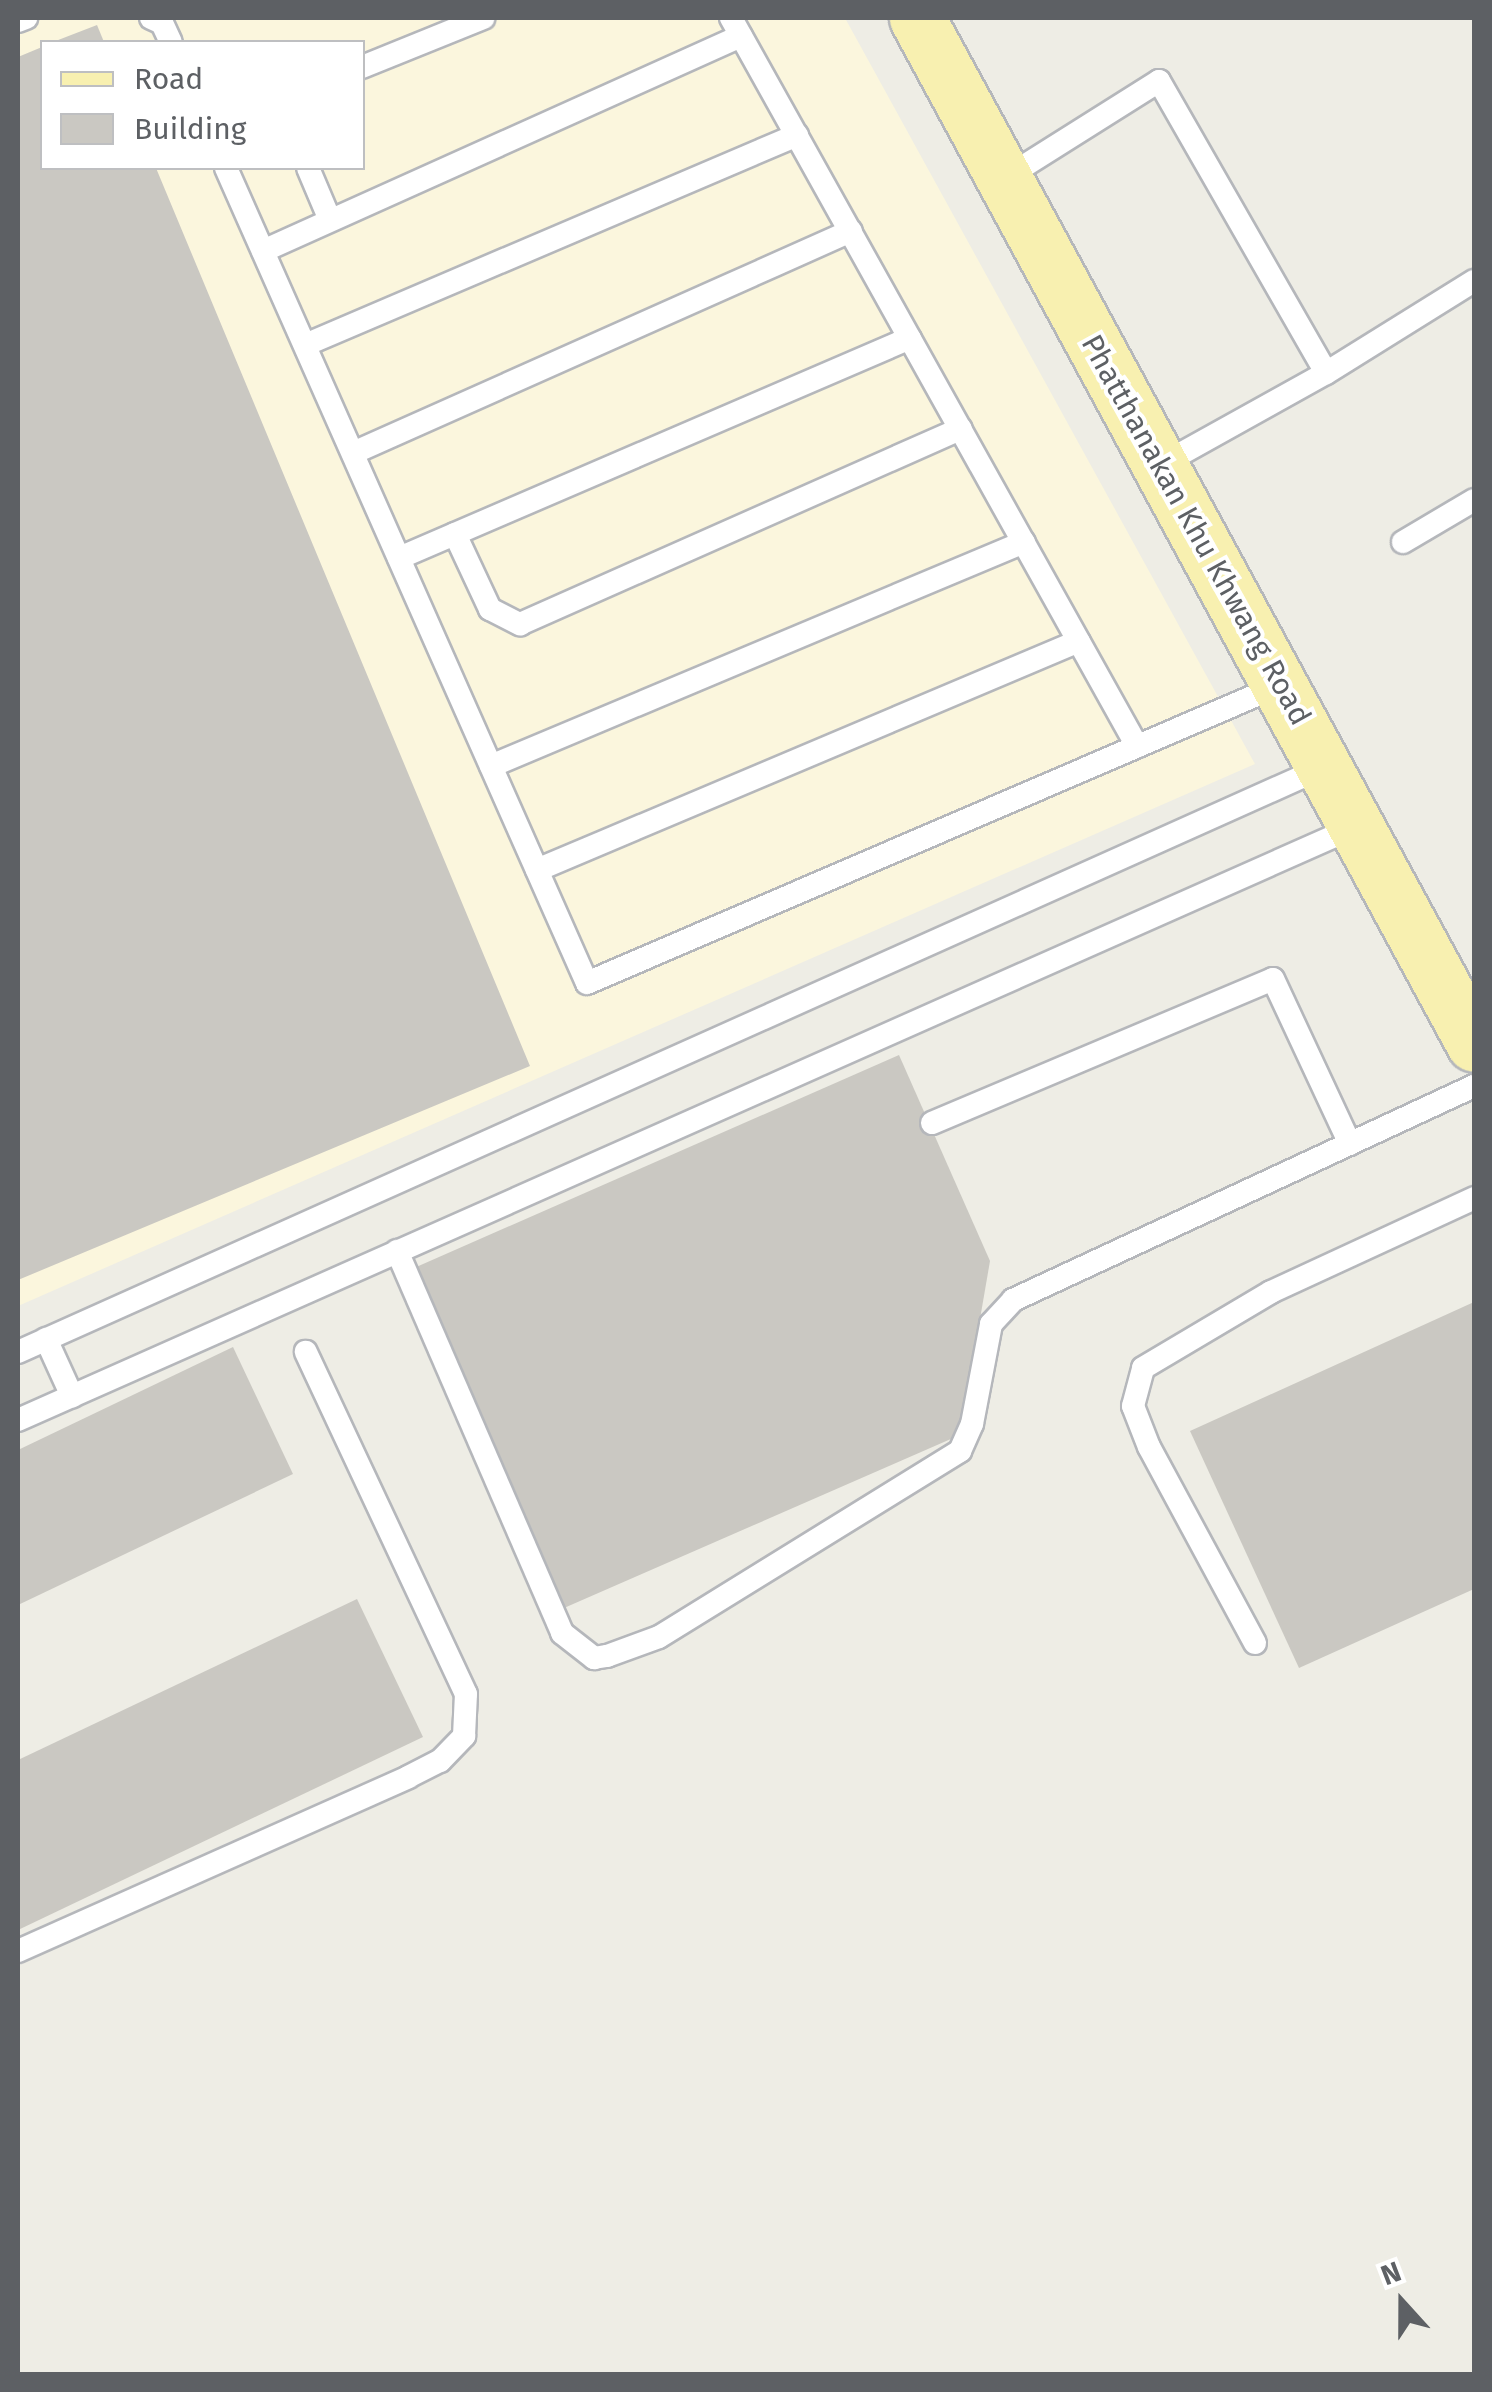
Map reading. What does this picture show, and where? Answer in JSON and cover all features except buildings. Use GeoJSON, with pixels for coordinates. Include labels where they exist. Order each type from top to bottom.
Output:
{"type":"FeatureCollection","features":[{"type":"Feature","properties":{"kind":"main road","name":"Phatthanakan Khu Khwang Road"},"geometry":{"type":"LineString","coordinates":[[917,18],[1474,1044]]}},
{"type":"Feature","properties":{"kind":"lane"},"geometry":{"type":"LineString","coordinates":[[18,21],[26,18]]}},
{"type":"Feature","properties":{"kind":"lane"},"geometry":{"type":"LineString","coordinates":[[365,66],[482,18]]}},
{"type":"Feature","properties":{"kind":"lane"},"geometry":{"type":"LineString","coordinates":[[263,251],[736,27],[1138,746]]}},
{"type":"Feature","properties":{"kind":"lane"},"geometry":{"type":"LineString","coordinates":[[1004,178],[1159,81],[1326,373]]}},
{"type":"Feature","properties":{"kind":"lane"},"geometry":{"type":"LineString","coordinates":[[304,345],[797,135]]}},
{"type":"Feature","properties":{"kind":"lane"},"geometry":{"type":"LineString","coordinates":[[227,170],[587,983],[1281,684]]}},
{"type":"Feature","properties":{"kind":"lane"},"geometry":{"type":"LineString","coordinates":[[309,170],[330,220]]}},
{"type":"Feature","properties":{"kind":"lane"},"geometry":{"type":"LineString","coordinates":[[352,453],[851,231]]}},
{"type":"Feature","properties":{"kind":"lane"},"geometry":{"type":"LineString","coordinates":[[1161,465],[1326,373],[1474,281]]}},
{"type":"Feature","properties":{"kind":"lane"},"geometry":{"type":"LineString","coordinates":[[399,558],[910,338]]}},
{"type":"Feature","properties":{"kind":"lane"},"geometry":{"type":"LineString","coordinates":[[455,534],[490,609],[520,624],[961,428]]}},
{"type":"Feature","properties":{"kind":"lane"},"geometry":{"type":"LineString","coordinates":[[1403,542],[1474,500]]}},
{"type":"Feature","properties":{"kind":"lane"},"geometry":{"type":"LineString","coordinates":[[491,766],[1024,542]]}},
{"type":"Feature","properties":{"kind":"lane"},"geometry":{"type":"LineString","coordinates":[[537,870],[1079,641]]}},
{"type":"Feature","properties":{"kind":"lane"},"geometry":{"type":"LineString","coordinates":[[18,1352],[1325,766]]}},
{"type":"Feature","properties":{"kind":"lane"},"geometry":{"type":"LineString","coordinates":[[18,1420],[1357,826]]}},
{"type":"Feature","properties":{"kind":"lane"},"geometry":{"type":"LineString","coordinates":[[932,1123],[1273,979],[1350,1144]]}},
{"type":"Feature","properties":{"kind":"lane"},"geometry":{"type":"LineString","coordinates":[[397,1251],[562,1633],[594,1658],[659,1637],[960,1451],[972,1424],[991,1324],[1012,1300],[1474,1086]]}},
{"type":"Feature","properties":{"kind":"lane"},"geometry":{"type":"LineString","coordinates":[[1256,1644],[1149,1448],[1133,1406],[1144,1368],[1272,1292],[1474,1198]]}},
{"type":"Feature","properties":{"kind":"lane"},"geometry":{"type":"LineString","coordinates":[[46,1339],[72,1396]]}},
{"type":"Feature","properties":{"kind":"lane"},"geometry":{"type":"LineString","coordinates":[[18,1951],[408,1778],[440,1761],[464,1736],[466,1694],[306,1352]]}},
{"type":"Feature","properties":{"kind":"shaded area"},"geometry":{"type":"Polygon","coordinates":[[[18,18],[845,18],[1255,764],[18,1306],[18,18]]]}}]}
